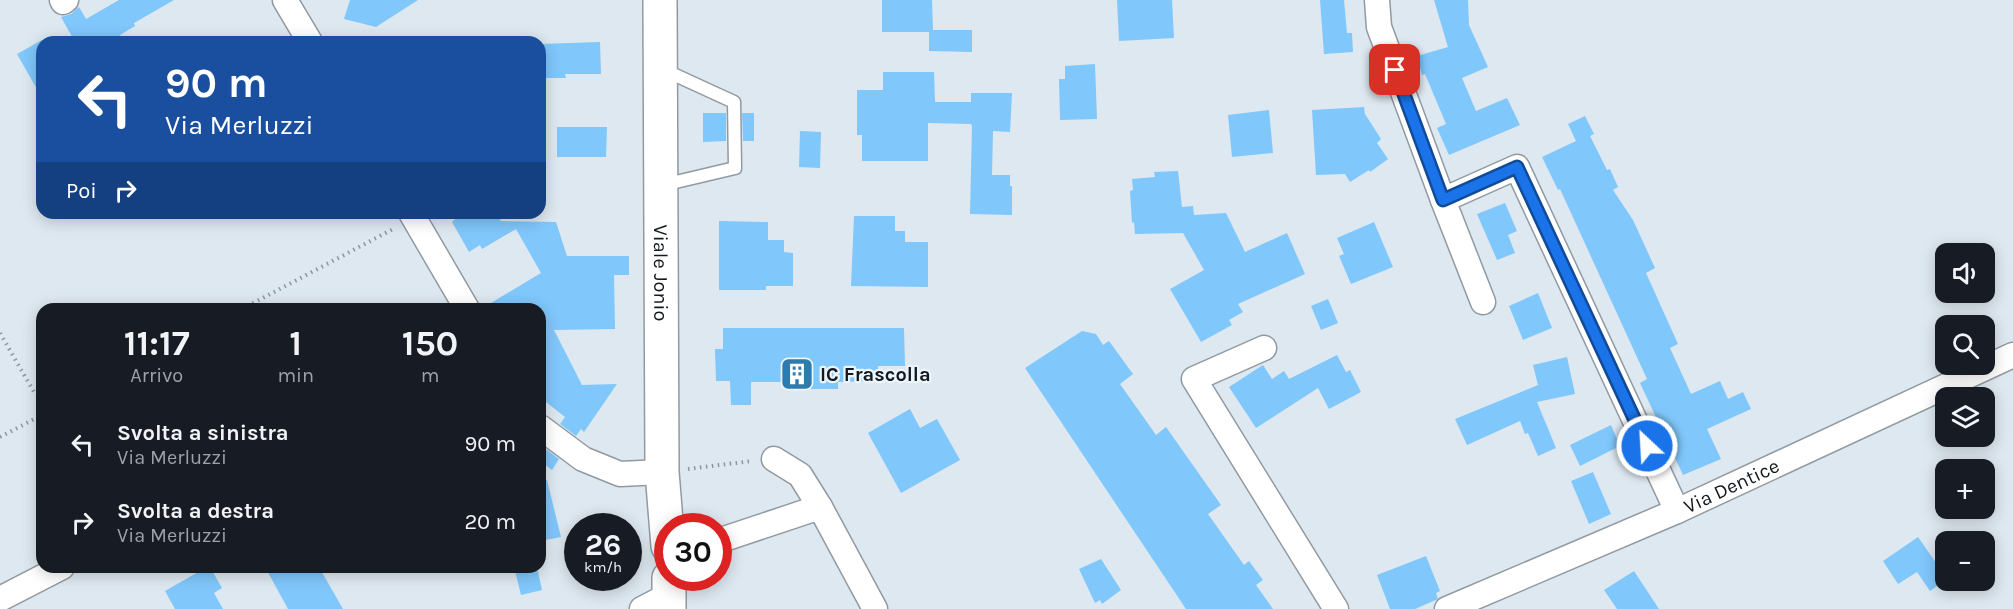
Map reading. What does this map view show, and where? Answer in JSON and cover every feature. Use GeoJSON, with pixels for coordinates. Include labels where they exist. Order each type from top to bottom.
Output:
{"type":"FeatureCollection","features":[{"type":"Feature","properties":{"kind":"street"},"geometry":{"type":"LineString","coordinates":[[285,0],[306,36]]}},
{"type":"Feature","properties":{"kind":"street","name":"Viale Jonio"},"geometry":{"type":"LineString","coordinates":[[660,0],[662,472],[667,513]]}},
{"type":"Feature","properties":{"kind":"street"},"geometry":{"type":"LineString","coordinates":[[1377,0],[1379,27],[1483,302]]}},
{"type":"Feature","properties":{"kind":"street"},"geometry":{"type":"LineString","coordinates":[[1443,200],[1517,167],[1677,510]]}},
{"type":"Feature","properties":{"kind":"street"},"geometry":{"type":"LineString","coordinates":[[414,219],[463,303]]}},
{"type":"Feature","properties":{"kind":"street"},"geometry":{"type":"LineString","coordinates":[[1264,348],[1194,379],[1336,609]]}},
{"type":"Feature","properties":{"kind":"street","name":"Via Dentice"},"geometry":{"type":"LineString","coordinates":[[1447,609],[1677,510],[2013,355]]}},
{"type":"Feature","properties":{"kind":"street"},"geometry":{"type":"LineString","coordinates":[[546,431],[583,459],[620,474],[662,472]]}},
{"type":"Feature","properties":{"kind":"street"},"geometry":{"type":"LineString","coordinates":[[774,459],[800,475],[820,507],[875,609]]}},
{"type":"Feature","properties":{"kind":"street"},"geometry":{"type":"LineString","coordinates":[[732,536],[820,507]]}},
{"type":"Feature","properties":{"kind":"street"},"geometry":{"type":"LineString","coordinates":[[0,599],[50,573]]}},
{"type":"Feature","properties":{"kind":"lane"},"geometry":{"type":"LineString","coordinates":[[661,69],[734,102],[735,157],[735,168],[662,186]]}},
{"type":"Feature","properties":{"kind":"path"},"geometry":{"type":"LineString","coordinates":[[253,303],[407,219]]}},
{"type":"Feature","properties":{"kind":"path"},"geometry":{"type":"LineString","coordinates":[[0,333],[36,394]]}},
{"type":"Feature","properties":{"kind":"path"},"geometry":{"type":"LineString","coordinates":[[0,437],[36,418]]}},
{"type":"Feature","properties":{"kind":"path"},"geometry":{"type":"LineString","coordinates":[[662,472],[774,459]]}},
{"type":"Feature","properties":{"kind":"building"},"geometry":{"type":"Polygon","coordinates":[[[119,0],[174,0],[134,23],[135,26],[121,36],[72,36],[61,17],[71,14],[79,7],[86,19],[119,0]]]}},
{"type":"Feature","properties":{"kind":"building"},"geometry":{"type":"Polygon","coordinates":[[[350,0],[418,0],[376,27],[344,19],[350,0]]]}},
{"type":"Feature","properties":{"kind":"building"},"geometry":{"type":"Polygon","coordinates":[[[882,0],[932,0],[933,30],[972,30],[972,52],[929,51],[929,32],[882,32],[882,0]]]}},
{"type":"Feature","properties":{"kind":"building"},"geometry":{"type":"Polygon","coordinates":[[[1117,0],[1172,0],[1174,38],[1119,41],[1117,0]]]}},
{"type":"Feature","properties":{"kind":"building"},"geometry":{"type":"Polygon","coordinates":[[[1320,0],[1344,0],[1347,33],[1352,33],[1353,52],[1324,54],[1320,0]]]}},
{"type":"Feature","properties":{"kind":"building"},"geometry":{"type":"Polygon","coordinates":[[[1434,0],[1468,0],[1469,25],[1488,67],[1462,78],[1476,111],[1507,98],[1520,125],[1449,155],[1437,128],[1446,124],[1425,74],[1422,75],[1417,56],[1448,47],[1434,0]]]}},
{"type":"Feature","properties":{"kind":"building"},"geometry":{"type":"Polygon","coordinates":[[[600,42],[601,74],[565,74],[566,78],[546,78],[546,44],[600,42]]]}},
{"type":"Feature","properties":{"kind":"building"},"geometry":{"type":"Polygon","coordinates":[[[36,43],[36,87],[17,54],[36,43]]]}},
{"type":"Feature","properties":{"kind":"building"},"geometry":{"type":"Polygon","coordinates":[[[1095,64],[1097,119],[1060,120],[1059,79],[1065,79],[1065,66],[1095,64]]]}},
{"type":"Feature","properties":{"kind":"building"},"geometry":{"type":"Polygon","coordinates":[[[883,72],[934,72],[935,102],[971,102],[971,93],[1012,93],[1010,132],[993,131],[992,175],[1010,175],[1012,215],[970,214],[971,124],[928,123],[928,161],[862,161],[862,135],[857,135],[857,90],[883,90],[883,72]]]}},
{"type":"Feature","properties":{"kind":"building"},"geometry":{"type":"Polygon","coordinates":[[[1364,107],[1365,114],[1381,139],[1377,143],[1388,159],[1370,172],[1369,170],[1350,182],[1345,174],[1316,175],[1312,110],[1364,107]]]}},
{"type":"Feature","properties":{"kind":"building"},"geometry":{"type":"Polygon","coordinates":[[[1269,110],[1273,153],[1232,157],[1228,115],[1269,110]]]}},
{"type":"Feature","properties":{"kind":"building"},"geometry":{"type":"Polygon","coordinates":[[[703,113],[726,113],[726,141],[703,142],[703,113]]]}},
{"type":"Feature","properties":{"kind":"building"},"geometry":{"type":"Polygon","coordinates":[[[742,113],[754,113],[754,141],[743,141],[742,113]]]}},
{"type":"Feature","properties":{"kind":"building"},"geometry":{"type":"Polygon","coordinates":[[[1585,116],[1594,134],[1590,136],[1618,187],[1613,190],[1633,220],[1655,268],[1646,273],[1678,344],[1670,348],[1691,394],[1720,381],[1728,399],[1743,392],[1751,409],[1707,429],[1721,459],[1683,475],[1640,383],[1647,379],[1560,189],[1558,190],[1542,157],[1576,141],[1568,124],[1585,116]]]}},
{"type":"Feature","properties":{"kind":"building"},"geometry":{"type":"Polygon","coordinates":[[[557,127],[607,127],[606,157],[557,157],[557,127]]]}},
{"type":"Feature","properties":{"kind":"building"},"geometry":{"type":"Polygon","coordinates":[[[800,131],[821,132],[820,168],[799,167],[800,131]]]}},
{"type":"Feature","properties":{"kind":"building"},"geometry":{"type":"Polygon","coordinates":[[[1178,171],[1182,207],[1193,206],[1194,215],[1226,213],[1245,252],[1287,233],[1305,274],[1238,304],[1243,312],[1229,320],[1232,325],[1201,342],[1170,289],[1204,270],[1183,233],[1135,234],[1134,222],[1132,223],[1130,191],[1133,190],[1132,179],[1155,177],[1154,172],[1178,171]]]}},
{"type":"Feature","properties":{"kind":"building"},"geometry":{"type":"Polygon","coordinates":[[[1505,203],[1517,231],[1508,235],[1515,253],[1497,260],[1477,214],[1505,203]]]}},
{"type":"Feature","properties":{"kind":"building"},"geometry":{"type":"Polygon","coordinates":[[[854,216],[895,216],[895,231],[905,231],[905,242],[928,242],[928,287],[851,286],[854,216]]]}},
{"type":"Feature","properties":{"kind":"building"},"geometry":{"type":"Polygon","coordinates":[[[455,219],[500,219],[501,221],[556,222],[567,256],[629,256],[629,275],[614,275],[615,329],[554,330],[582,385],[617,384],[584,432],[581,429],[576,436],[560,424],[565,417],[546,402],[546,303],[491,303],[541,273],[516,229],[482,249],[480,245],[469,252],[452,222],[455,219]]]}},
{"type":"Feature","properties":{"kind":"building"},"geometry":{"type":"Polygon","coordinates":[[[719,221],[768,222],[768,240],[784,240],[784,252],[793,253],[793,286],[766,286],[766,290],[719,290],[719,221]]]}},
{"type":"Feature","properties":{"kind":"building"},"geometry":{"type":"Polygon","coordinates":[[[1374,222],[1393,267],[1351,284],[1339,256],[1344,254],[1337,238],[1374,222]]]}},
{"type":"Feature","properties":{"kind":"building"},"geometry":{"type":"Polygon","coordinates":[[[1538,293],[1552,328],[1523,340],[1509,306],[1538,293]]]}},
{"type":"Feature","properties":{"kind":"building"},"geometry":{"type":"Polygon","coordinates":[[[1328,299],[1338,323],[1321,330],[1311,306],[1328,299]]]}},
{"type":"Feature","properties":{"kind":"building","name":"IC Frascolla"},"geometry":{"type":"Polygon","coordinates":[[[723,328],[904,328],[905,366],[878,366],[878,381],[838,382],[838,389],[811,389],[811,382],[751,382],[751,405],[731,405],[730,381],[716,381],[715,349],[723,349],[723,328]]]}},
{"type":"Feature","properties":{"kind":"building"},"geometry":{"type":"Polygon","coordinates":[[[1082,331],[1096,334],[1103,345],[1109,341],[1133,374],[1120,384],[1156,435],[1166,427],[1221,505],[1208,514],[1244,565],[1249,561],[1263,580],[1256,585],[1273,609],[1186,609],[1025,368],[1082,331]]]}},
{"type":"Feature","properties":{"kind":"building"},"geometry":{"type":"Polygon","coordinates":[[[1337,355],[1346,372],[1350,370],[1361,392],[1329,409],[1318,388],[1256,428],[1229,387],[1263,365],[1272,379],[1284,371],[1289,379],[1337,355]]]}},
{"type":"Feature","properties":{"kind":"building"},"geometry":{"type":"Polygon","coordinates":[[[1567,357],[1575,394],[1537,402],[1556,448],[1538,456],[1520,421],[1467,445],[1455,419],[1538,385],[1533,365],[1567,357]]]}},
{"type":"Feature","properties":{"kind":"building"},"geometry":{"type":"Polygon","coordinates":[[[910,409],[920,428],[937,419],[960,460],[901,493],[868,433],[910,409]]]}},
{"type":"Feature","properties":{"kind":"building"},"geometry":{"type":"Polygon","coordinates":[[[1611,425],[1620,446],[1580,466],[1570,445],[1611,425]]]}},
{"type":"Feature","properties":{"kind":"building"},"geometry":{"type":"Polygon","coordinates":[[[546,449],[559,459],[552,470],[546,466],[546,449]]]}},
{"type":"Feature","properties":{"kind":"building"},"geometry":{"type":"Polygon","coordinates":[[[1593,472],[1611,514],[1589,524],[1571,481],[1593,472]]]}},
{"type":"Feature","properties":{"kind":"building"},"geometry":{"type":"Polygon","coordinates":[[[546,480],[547,480],[561,537],[546,540],[546,480]]]}},
{"type":"Feature","properties":{"kind":"building"},"geometry":{"type":"Polygon","coordinates":[[[1918,537],[1935,561],[1935,588],[1930,591],[1917,572],[1898,584],[1883,561],[1918,537]]]}},
{"type":"Feature","properties":{"kind":"building"},"geometry":{"type":"Polygon","coordinates":[[[1426,556],[1440,591],[1436,593],[1438,599],[1415,609],[1390,609],[1377,575],[1426,556]]]}},
{"type":"Feature","properties":{"kind":"building"},"geometry":{"type":"Polygon","coordinates":[[[1101,559],[1121,590],[1102,604],[1100,600],[1095,603],[1079,569],[1101,559]]]}},
{"type":"Feature","properties":{"kind":"building"},"geometry":{"type":"Polygon","coordinates":[[[1634,571],[1659,609],[1617,609],[1604,590],[1634,571]]]}},
{"type":"Feature","properties":{"kind":"building"},"geometry":{"type":"Polygon","coordinates":[[[196,573],[213,573],[222,588],[214,593],[223,609],[175,609],[165,591],[196,573]]]}},
{"type":"Feature","properties":{"kind":"building"},"geometry":{"type":"Polygon","coordinates":[[[268,573],[322,573],[343,609],[288,609],[268,573]]]}},
{"type":"Feature","properties":{"kind":"building"},"geometry":{"type":"Polygon","coordinates":[[[516,573],[538,573],[542,590],[521,595],[516,573]]]}},
{"type":"Feature","properties":{"kind":"place","name":"IC Frascolla"},"geometry":{"type":"Point","coordinates":[797,374]}},
{"type":"Feature","properties":{"kind":"route"},"geometry":{"type":"LineString","coordinates":[[1395,70],[1443,200],[1517,167],[1647,446]]}}]}
